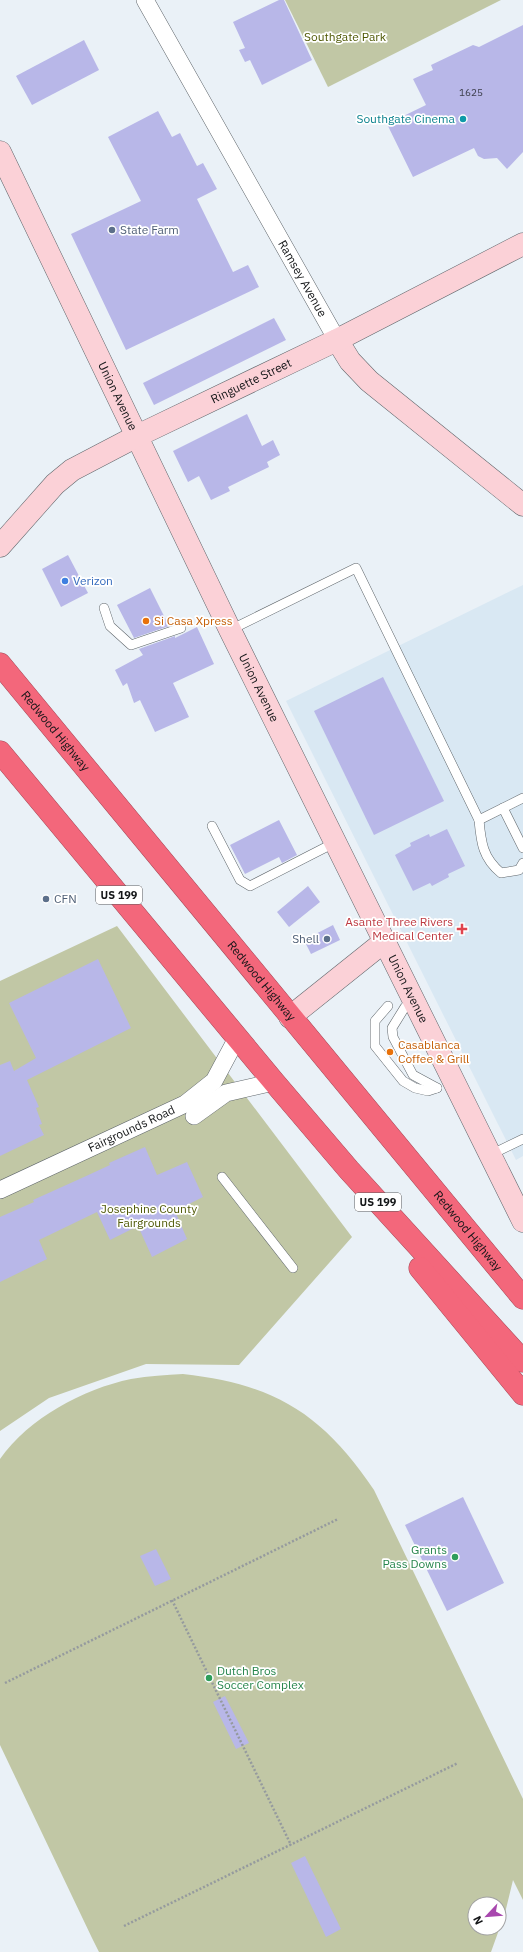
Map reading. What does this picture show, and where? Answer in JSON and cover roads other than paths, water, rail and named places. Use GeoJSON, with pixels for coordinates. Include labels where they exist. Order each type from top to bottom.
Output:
{"type":"FeatureCollection","features":[{"type":"Feature","properties":{"kind":"highway","name":"Redwood Highway"},"geometry":{"type":"LineString","coordinates":[[0,664],[523,1298]]}},
{"type":"Feature","properties":{"kind":"highway","name":"US 199"},"geometry":{"type":"LineString","coordinates":[[0,752],[349,1170],[523,1361]]}},
{"type":"Feature","properties":{"kind":"highway"},"geometry":{"type":"LineString","coordinates":[[349,1170],[390,1232],[523,1394]]}},
{"type":"Feature","properties":{"kind":"street","name":"Ramsey Avenue"},"geometry":{"type":"LineString","coordinates":[[145,0],[337,340],[350,360],[369,381],[522,502]]}},
{"type":"Feature","properties":{"kind":"street","name":"Union Avenue"},"geometry":{"type":"LineString","coordinates":[[0,152],[230,630],[523,1221]]}},
{"type":"Feature","properties":{"kind":"street","name":"Ringuette Street"},"geometry":{"type":"LineString","coordinates":[[0,546],[55,484],[72,470],[137,436],[337,340],[523,244]]}},
{"type":"Feature","properties":{"kind":"street"},"geometry":{"type":"LineString","coordinates":[[290,1017],[385,941]]}},
{"type":"Feature","properties":{"kind":"street","name":"Fairgrounds Road"},"geometry":{"type":"LineString","coordinates":[[0,1190],[190,1110],[214,1081],[238,1038]]}},
{"type":"Feature","properties":{"kind":"street"},"geometry":{"type":"LineString","coordinates":[[190,1110],[226,1093],[274,1082]]}},
{"type":"Feature","properties":{"kind":"lane"},"geometry":{"type":"LineString","coordinates":[[230,630],[356,568],[479,820],[480,840],[490,864],[502,873],[519,870],[523,863]]}},
{"type":"Feature","properties":{"kind":"lane"},"geometry":{"type":"LineString","coordinates":[[104,608],[110,626],[131,645],[181,628]]}},
{"type":"Feature","properties":{"kind":"lane"},"geometry":{"type":"LineString","coordinates":[[479,820],[523,798]]}},
{"type":"Feature","properties":{"kind":"lane"},"geometry":{"type":"LineString","coordinates":[[503,808],[523,848]]}},
{"type":"Feature","properties":{"kind":"lane"},"geometry":{"type":"LineString","coordinates":[[212,826],[240,880],[250,886],[336,842]]}},
{"type":"Feature","properties":{"kind":"lane"},"geometry":{"type":"LineString","coordinates":[[388,1006],[375,1021],[375,1046],[403,1081],[415,1088],[428,1091],[437,1088],[413,1075],[393,1037],[392,1028],[405,1007]]}},
{"type":"Feature","properties":{"kind":"lane"},"geometry":{"type":"LineString","coordinates":[[490,1155],[523,1139]]}},
{"type":"Feature","properties":{"kind":"lane"},"geometry":{"type":"LineString","coordinates":[[222,1177],[293,1268]]}},
{"type":"Feature","properties":{"kind":"place","name":"Southgate Cinema"},"geometry":{"type":"Point","coordinates":[463,119]}},
{"type":"Feature","properties":{"kind":"place","name":"State Farm"},"geometry":{"type":"Point","coordinates":[112,230]}},
{"type":"Feature","properties":{"kind":"place","name":"Verizon"},"geometry":{"type":"Point","coordinates":[65,581]}},
{"type":"Feature","properties":{"kind":"place","name":"Si Casa Xpress"},"geometry":{"type":"Point","coordinates":[146,621]}},
{"type":"Feature","properties":{"kind":"place","name":"CFN"},"geometry":{"type":"Point","coordinates":[46,899]}},
{"type":"Feature","properties":{"kind":"place","name":"Asante Three Rivers Medical Center"},"geometry":{"type":"Point","coordinates":[462,929]}},
{"type":"Feature","properties":{"kind":"place","name":"Shell"},"geometry":{"type":"Point","coordinates":[327,939]}},
{"type":"Feature","properties":{"kind":"place","name":"Casablanca Coffee & Grill"},"geometry":{"type":"Point","coordinates":[390,1052]}},
{"type":"Feature","properties":{"kind":"place","name":"Grants Pass Downs"},"geometry":{"type":"Point","coordinates":[455,1557]}},
{"type":"Feature","properties":{"kind":"place","name":"Dutch Bros Soccer Complex"},"geometry":{"type":"Point","coordinates":[209,1678]}},
{"type":"Feature","properties":{"kind":"park label","name":"Southgate Park"},"geometry":{"type":"Point","coordinates":[345,37]}},
{"type":"Feature","properties":{"kind":"park label","name":"Josephine County Fairgrounds"},"geometry":{"type":"Point","coordinates":[149,1216]}}]}
